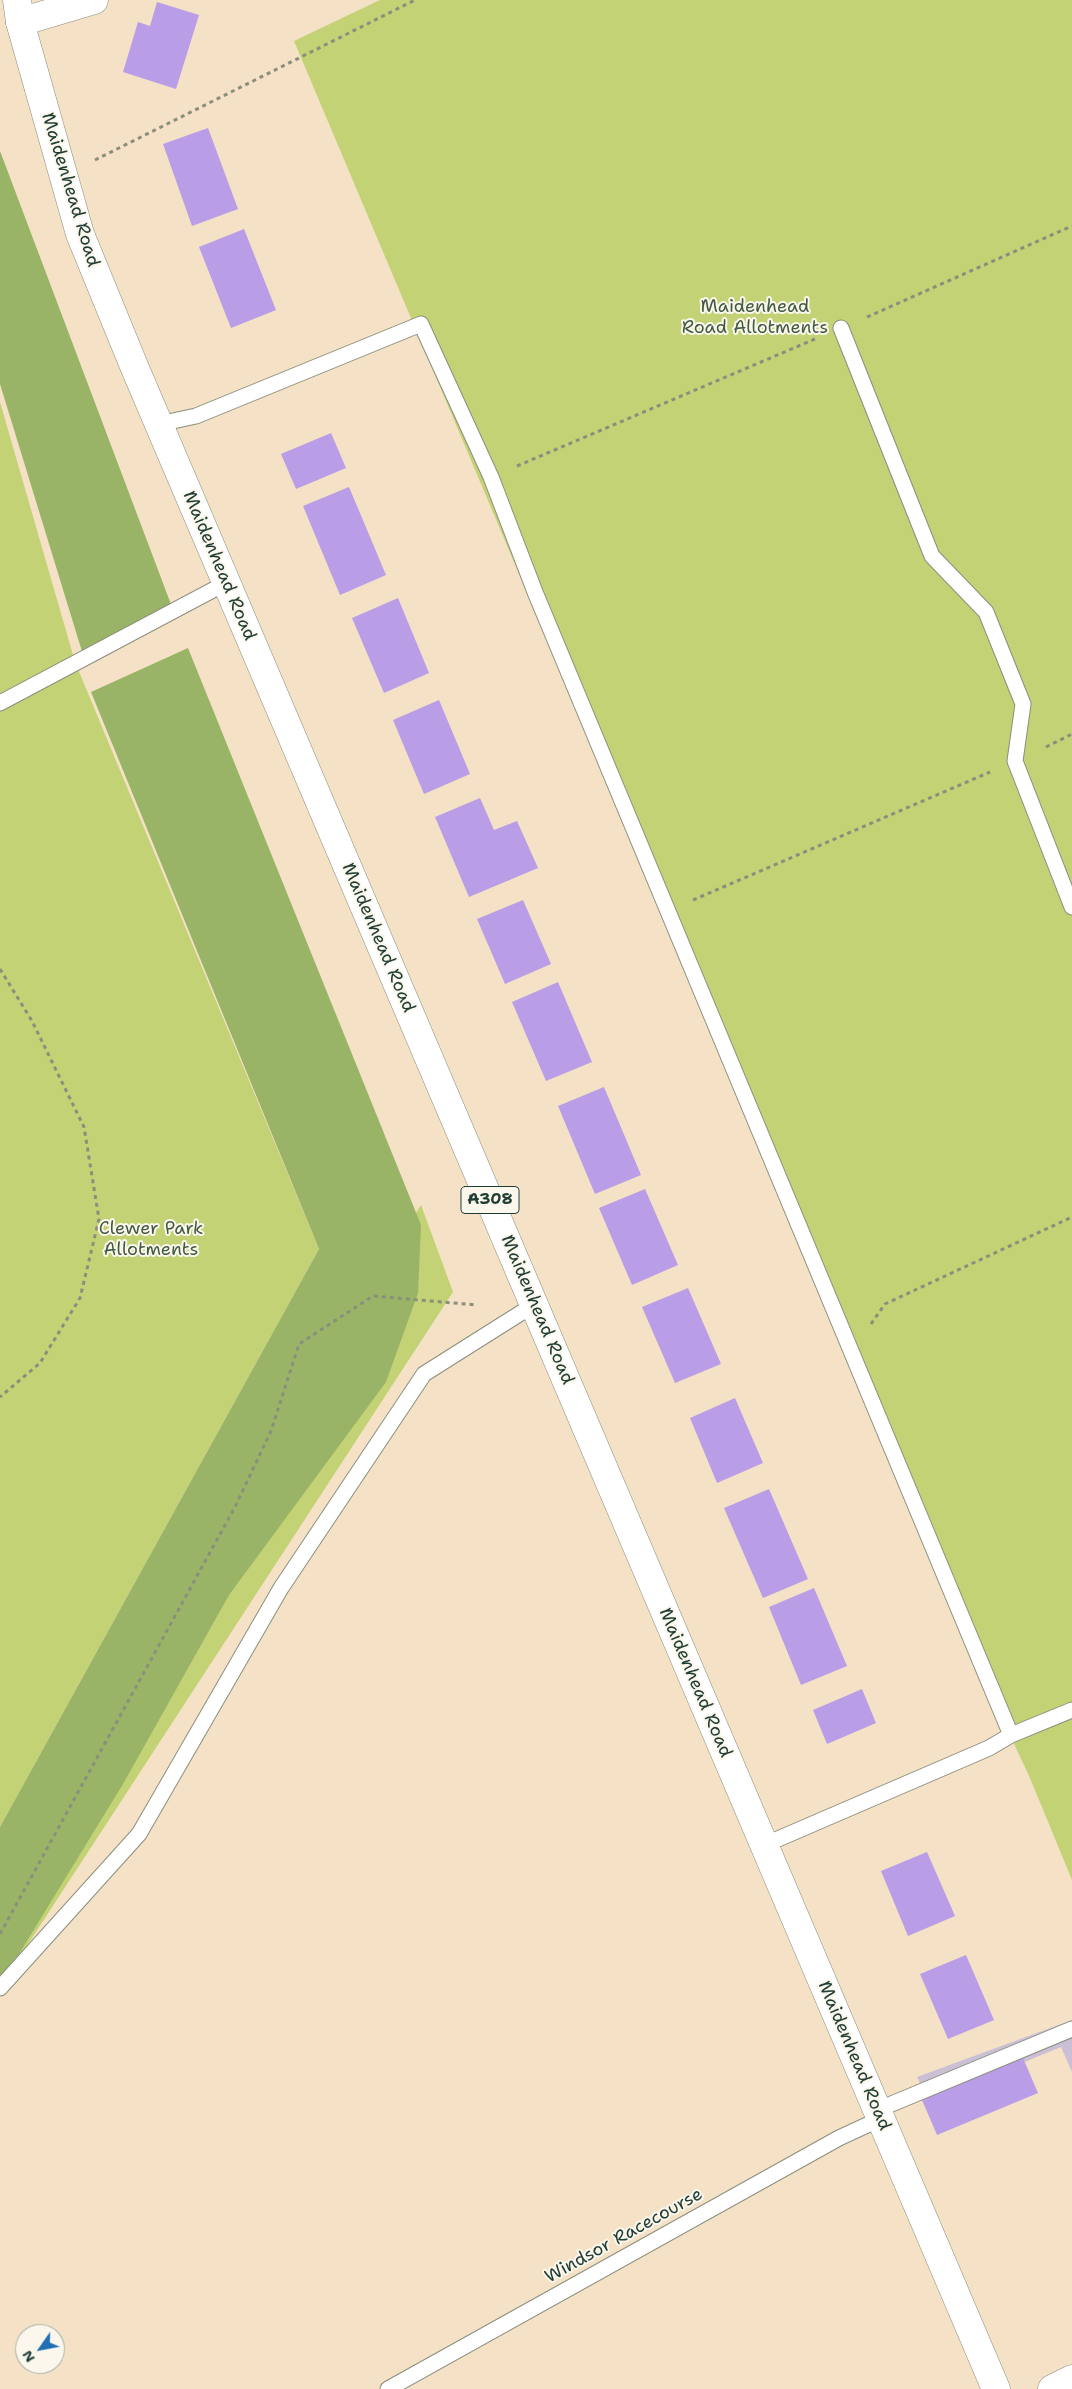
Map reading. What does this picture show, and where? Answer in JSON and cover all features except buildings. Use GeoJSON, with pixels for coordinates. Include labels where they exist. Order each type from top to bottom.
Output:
{"type":"FeatureCollection","features":[{"type":"Feature","properties":{"kind":"main road"},"geometry":{"type":"LineString","coordinates":[[18,11],[94,0]]}},
{"type":"Feature","properties":{"kind":"main road","name":"Maidenhead Road"},"geometry":{"type":"LineString","coordinates":[[18,11],[80,234],[226,583],[996,2389]]}},
{"type":"Feature","properties":{"kind":"main road"},"geometry":{"type":"LineString","coordinates":[[1052,2389],[1072,2380]]}},
{"type":"Feature","properties":{"kind":"lane"},"geometry":{"type":"LineString","coordinates":[[159,424],[196,416],[421,324],[491,477],[535,592],[1011,1735]]}},
{"type":"Feature","properties":{"kind":"lane"},"geometry":{"type":"LineString","coordinates":[[841,328],[932,556],[986,612],[1023,704],[1015,761],[1072,907]]}},
{"type":"Feature","properties":{"kind":"lane"},"geometry":{"type":"LineString","coordinates":[[0,703],[226,583]]}},
{"type":"Feature","properties":{"kind":"lane"},"geometry":{"type":"LineString","coordinates":[[0,1988],[138,1834],[281,1588],[424,1374],[535,1304]]}},
{"type":"Feature","properties":{"kind":"lane"},"geometry":{"type":"LineString","coordinates":[[764,1845],[989,1748],[1011,1735],[1072,1710]]}},
{"type":"Feature","properties":{"kind":"lane","name":"Windsor Racecourse"},"geometry":{"type":"LineString","coordinates":[[388,2389],[780,2171],[878,2114],[1072,2029]]}},
{"type":"Feature","properties":{"kind":"path"},"geometry":{"type":"LineString","coordinates":[[63,176],[415,0]]}},
{"type":"Feature","properties":{"kind":"path"},"geometry":{"type":"LineString","coordinates":[[491,477],[841,328],[1072,226]]}},
{"type":"Feature","properties":{"kind":"path"},"geometry":{"type":"LineString","coordinates":[[667,911],[1015,761],[1072,734]]}},
{"type":"Feature","properties":{"kind":"path"},"geometry":{"type":"LineString","coordinates":[[0,969],[32,1021],[84,1127],[99,1219],[80,1298],[40,1363],[0,1397]]}},
{"type":"Feature","properties":{"kind":"path"},"geometry":{"type":"LineString","coordinates":[[852,1354],[885,1304],[1072,1217]]}},
{"type":"Feature","properties":{"kind":"path"},"geometry":{"type":"LineString","coordinates":[[0,1934],[235,1507],[271,1431],[298,1344],[373,1296],[477,1305]]}},
{"type":"Feature","properties":{"kind":"shaded area"},"geometry":{"type":"Polygon","coordinates":[[[1072,2020],[1072,2072],[1061,2047],[929,2101],[917,2077],[1072,2020]]]}},
{"type":"Feature","properties":{"kind":"green space","name":"Maidenhead Road Allotments"},"geometry":{"type":"Polygon","coordinates":[[[380,0],[1072,0],[1072,1880],[294,41],[380,0]]]}},
{"type":"Feature","properties":{"kind":"green space"},"geometry":{"type":"Polygon","coordinates":[[[0,151],[172,607],[84,658],[0,384],[0,151]]]}},
{"type":"Feature","properties":{"kind":"green space","name":"Clewer Park Allotments"},"geometry":{"type":"Polygon","coordinates":[[[0,402],[75,662],[319,1249],[0,1827],[0,402]]]}},
{"type":"Feature","properties":{"kind":"green space"},"geometry":{"type":"Polygon","coordinates":[[[188,648],[421,1225],[418,1293],[386,1382],[229,1595],[123,1784],[0,1985],[0,1827],[319,1249],[91,692],[188,648]]]}},
{"type":"Feature","properties":{"kind":"green space"},"geometry":{"type":"Polygon","coordinates":[[[421,1205],[453,1292],[0,1987],[0,1847],[421,1205]]]}}]}
